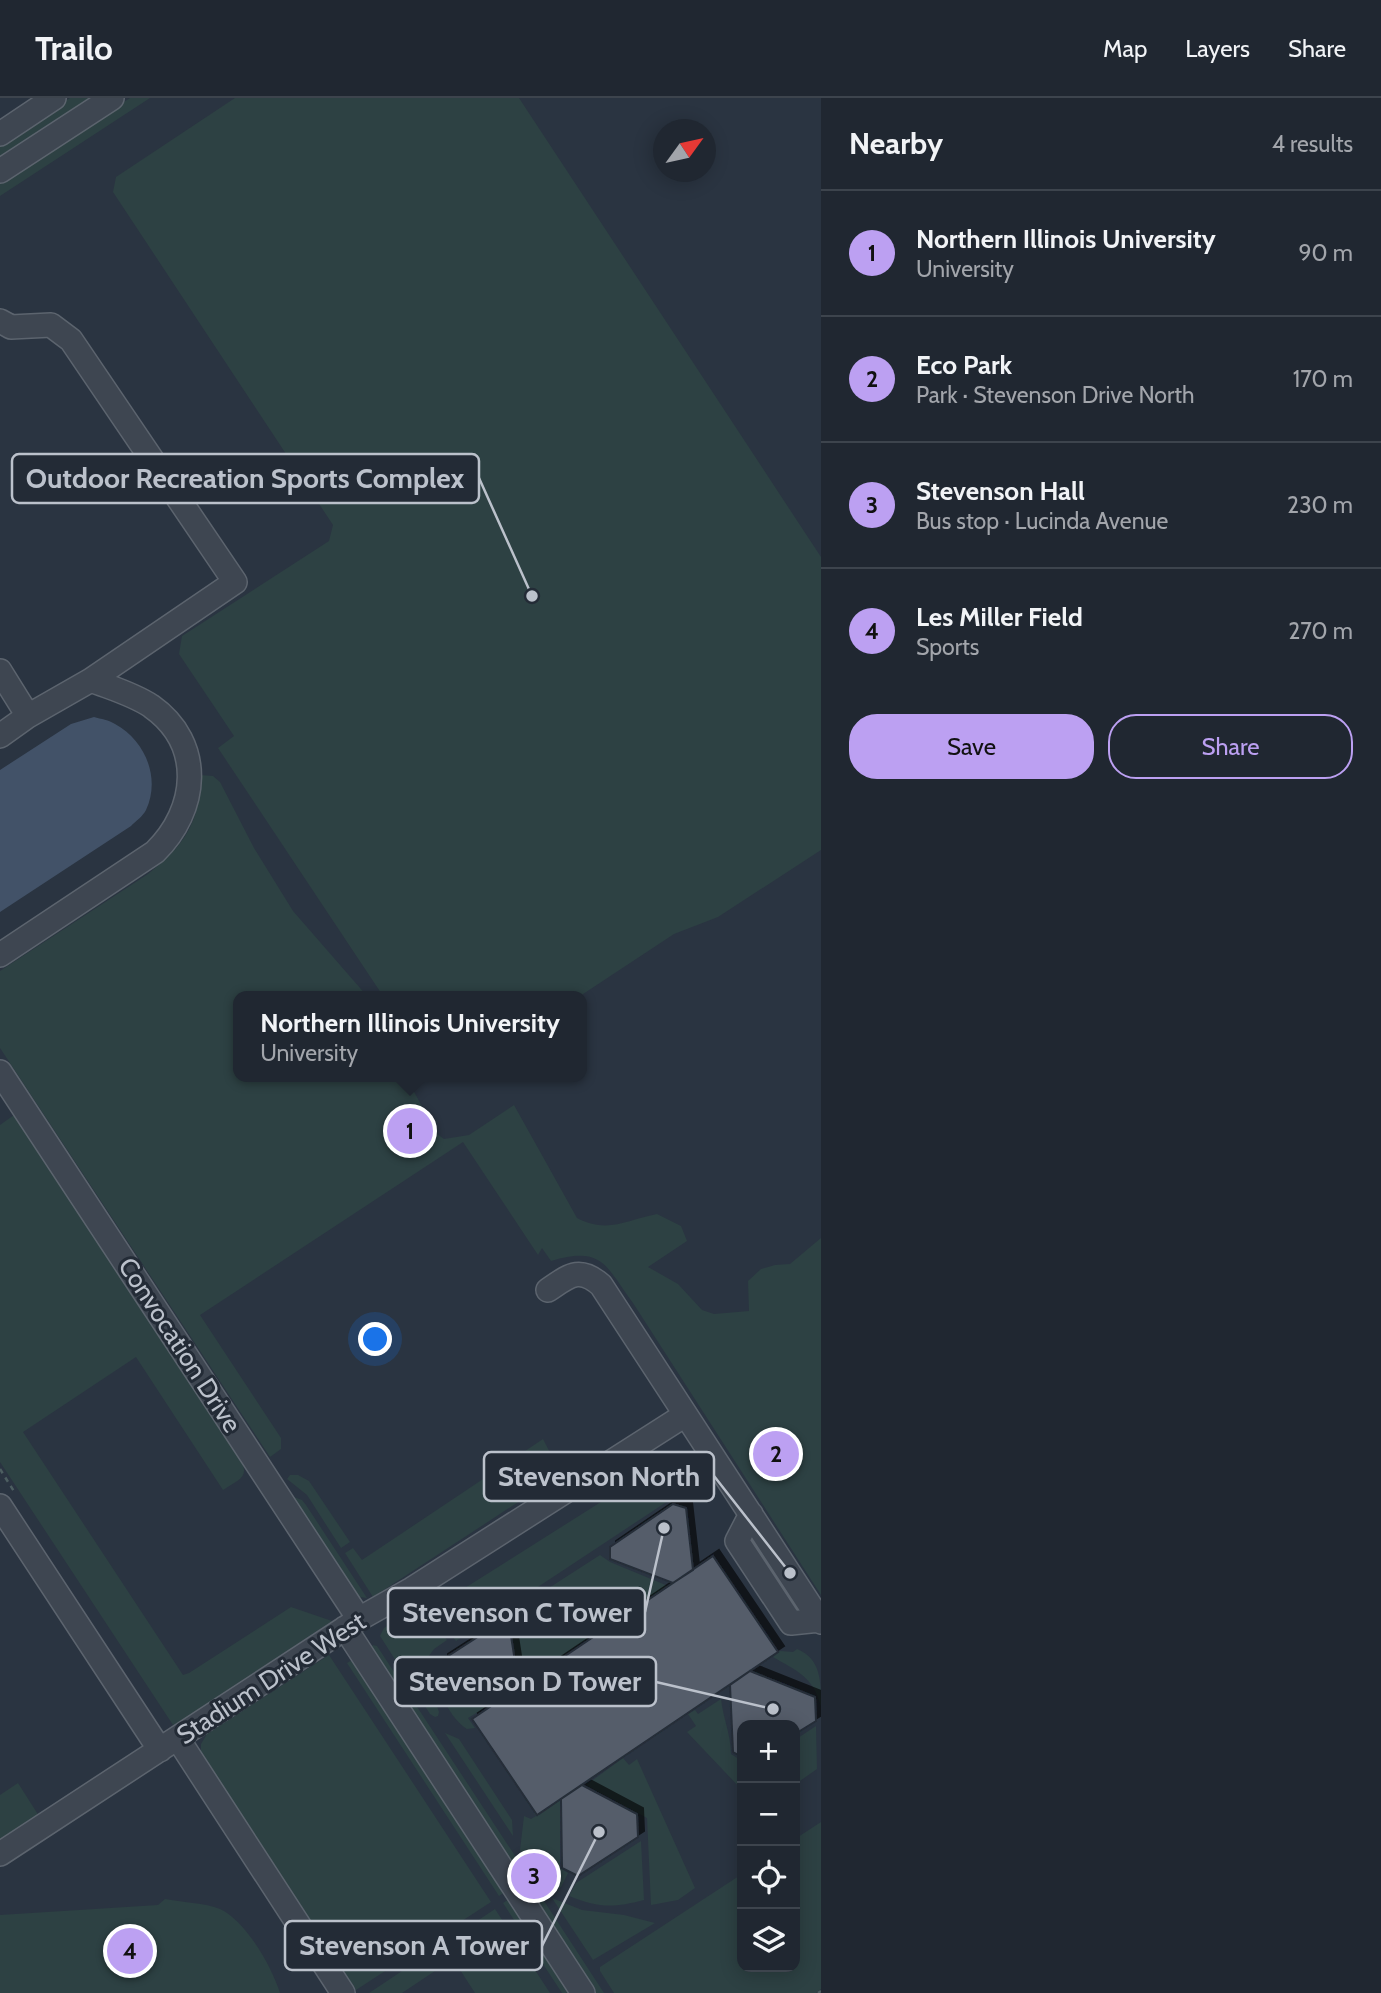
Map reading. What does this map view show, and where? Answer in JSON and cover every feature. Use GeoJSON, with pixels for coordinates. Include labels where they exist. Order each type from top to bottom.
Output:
{"type":"FeatureCollection","features":[{"type":"Feature","properties":{"kind":"street"},"geometry":{"type":"LineString","coordinates":[[0,134],[54,98]]}},
{"type":"Feature","properties":{"kind":"street"},"geometry":{"type":"LineString","coordinates":[[0,172],[112,98]]}},
{"type":"Feature","properties":{"kind":"street"},"geometry":{"type":"LineString","coordinates":[[0,321],[11,327],[51,324],[71,340],[236,582],[91,680],[28,716],[0,736]]}},
{"type":"Feature","properties":{"kind":"street"},"geometry":{"type":"LineString","coordinates":[[0,671],[28,716]]}},
{"type":"Feature","properties":{"kind":"street"},"geometry":{"type":"LineString","coordinates":[[0,955],[155,852],[170,837],[181,820],[187,803],[190,785],[185,753],[170,724],[150,706],[91,680]]}},
{"type":"Feature","properties":{"kind":"street","name":"Convocation Drive"},"geometry":{"type":"LineString","coordinates":[[0,1072],[352,1624],[583,1993]]}},
{"type":"Feature","properties":{"kind":"street"},"geometry":{"type":"LineString","coordinates":[[548,1290],[569,1276],[579,1273],[590,1276],[601,1285],[820,1621]]}},
{"type":"Feature","properties":{"kind":"street","name":"Stadium Drive West"},"geometry":{"type":"LineString","coordinates":[[0,1854],[352,1624],[412,1589],[685,1415]]}},
{"type":"Feature","properties":{"kind":"street"},"geometry":{"type":"LineString","coordinates":[[0,1506],[343,1993]]}},
{"type":"Feature","properties":{"kind":"green space"},"geometry":{"type":"Polygon","coordinates":[[[70,98],[89,98],[0,156],[0,144],[70,98]]]}},
{"type":"Feature","properties":{"kind":"green space"},"geometry":{"type":"Polygon","coordinates":[[[130,98],[150,98],[0,196],[0,183],[130,98]]]}},
{"type":"Feature","properties":{"kind":"green space"},"geometry":{"type":"Polygon","coordinates":[[[235,98],[519,98],[821,557],[821,850],[718,917],[674,934],[587,991],[380,991],[218,748],[234,736],[179,654],[182,636],[329,541],[333,525],[113,192],[116,177],[235,98]]]}},
{"type":"Feature","properties":{"kind":"green space"},"geometry":{"type":"Polygon","coordinates":[[[200,775],[213,776],[220,782],[254,848],[293,911],[363,991],[233,991],[233,1082],[409,1082],[437,1134],[444,1139],[469,1135],[514,1105],[577,1218],[588,1223],[608,1225],[657,1214],[681,1226],[687,1241],[648,1267],[678,1284],[702,1310],[714,1314],[749,1311],[748,1281],[761,1269],[790,1264],[821,1238],[821,1595],[633,1303],[608,1269],[601,1262],[582,1256],[551,1261],[542,1248],[538,1255],[463,1142],[200,1315],[281,1438],[281,1449],[270,1457],[0,1048],[0,971],[161,864],[188,832],[200,792],[200,775]]]}},
{"type":"Feature","properties":{"kind":"green space"},"geometry":{"type":"Polygon","coordinates":[[[14,1115],[239,1457],[244,1473],[239,1480],[223,1490],[136,1357],[23,1432],[183,1675],[291,1607],[332,1621],[173,1725],[0,1462],[0,1125],[14,1115]]]}},
{"type":"Feature","properties":{"kind":"green space"},"geometry":{"type":"Polygon","coordinates":[[[543,1439],[561,1474],[373,1597],[345,1553],[353,1548],[362,1560],[543,1439]]]}},
{"type":"Feature","properties":{"kind":"green space"},"geometry":{"type":"Polygon","coordinates":[[[680,1452],[691,1468],[682,1489],[671,1499],[456,1641],[430,1610],[680,1452]]]}},
{"type":"Feature","properties":{"kind":"green space"},"geometry":{"type":"Polygon","coordinates":[[[290,1475],[298,1475],[309,1481],[350,1542],[341,1548],[307,1495],[287,1479],[290,1475]]]}},
{"type":"Feature","properties":{"kind":"green space"},"geometry":{"type":"Polygon","coordinates":[[[291,1496],[302,1500],[306,1505],[367,1598],[353,1592],[291,1496]]]}},
{"type":"Feature","properties":{"kind":"green space"},"geometry":{"type":"Polygon","coordinates":[[[600,1555],[610,1562],[668,1586],[521,1683],[508,1619],[510,1613],[600,1555]]]}},
{"type":"Feature","properties":{"kind":"green space"},"geometry":{"type":"Polygon","coordinates":[[[411,1610],[426,1614],[447,1640],[434,1649],[426,1660],[430,1686],[439,1712],[435,1717],[430,1714],[380,1636],[384,1628],[411,1610]]]}},
{"type":"Feature","properties":{"kind":"green space"},"geometry":{"type":"Polygon","coordinates":[[[377,1646],[527,1874],[522,1881],[369,1648],[377,1646]]]}},
{"type":"Feature","properties":{"kind":"green space"},"geometry":{"type":"Polygon","coordinates":[[[797,1649],[811,1658],[818,1672],[821,1707],[809,1682],[797,1671],[773,1657],[780,1651],[793,1652],[797,1649]]]}},
{"type":"Feature","properties":{"kind":"green space"},"geometry":{"type":"Polygon","coordinates":[[[329,1655],[491,1902],[356,1990],[201,1752],[201,1744],[207,1734],[329,1655]]]}},
{"type":"Feature","properties":{"kind":"green space"},"geometry":{"type":"Polygon","coordinates":[[[352,1660],[505,1892],[499,1896],[347,1663],[352,1660]]]}},
{"type":"Feature","properties":{"kind":"green space"},"geometry":{"type":"Polygon","coordinates":[[[435,1674],[444,1676],[447,1689],[491,1704],[468,1718],[475,1728],[467,1729],[455,1718],[443,1697],[435,1674]]]}},
{"type":"Feature","properties":{"kind":"green space"},"geometry":{"type":"Polygon","coordinates":[[[721,1699],[731,1754],[737,1758],[737,1785],[687,1732],[696,1726],[688,1714],[695,1710],[698,1714],[721,1699]]]}},
{"type":"Feature","properties":{"kind":"green space"},"geometry":{"type":"Polygon","coordinates":[[[816,1726],[817,1769],[800,1781],[800,1737],[816,1726]]]}},
{"type":"Feature","properties":{"kind":"green space"},"geometry":{"type":"Polygon","coordinates":[[[445,1733],[459,1739],[512,1820],[513,1836],[445,1733]]]}},
{"type":"Feature","properties":{"kind":"green space"},"geometry":{"type":"Polygon","coordinates":[[[623,1758],[629,1765],[637,1759],[695,1888],[678,1900],[651,1905],[647,1818],[586,1785],[623,1758]]]}},
{"type":"Feature","properties":{"kind":"green space"},"geometry":{"type":"Polygon","coordinates":[[[18,1783],[39,1816],[0,1841],[0,1795],[18,1783]]]}},
{"type":"Feature","properties":{"kind":"green space"},"geometry":{"type":"Polygon","coordinates":[[[560,1800],[560,1868],[568,1873],[561,1887],[556,1889],[538,1878],[520,1850],[524,1816],[531,1819],[536,1816],[536,1811],[539,1815],[560,1800]]]}},
{"type":"Feature","properties":{"kind":"green space"},"geometry":{"type":"Polygon","coordinates":[[[821,1822],[821,1989],[816,1993],[614,1993],[600,1967],[737,1877],[737,1972],[800,1972],[800,1836],[821,1822]]]}},
{"type":"Feature","properties":{"kind":"green space"},"geometry":{"type":"Polygon","coordinates":[[[641,1841],[644,1900],[606,1905],[569,1896],[576,1883],[641,1841]]]}},
{"type":"Feature","properties":{"kind":"green space"},"geometry":{"type":"Polygon","coordinates":[[[533,1884],[604,1993],[596,1993],[527,1887],[533,1884]]]}},
{"type":"Feature","properties":{"kind":"green space"},"geometry":{"type":"Polygon","coordinates":[[[552,1898],[582,1910],[624,1915],[655,1923],[593,1960],[552,1898]]]}},
{"type":"Feature","properties":{"kind":"green space"},"geometry":{"type":"Polygon","coordinates":[[[165,1899],[208,1905],[230,1915],[257,1946],[280,1993],[0,1993],[0,1915],[158,1905],[165,1899]]]}},
{"type":"Feature","properties":{"kind":"green space"},"geometry":{"type":"Polygon","coordinates":[[[509,1899],[570,1993],[562,1993],[503,1903],[509,1899]]]}},
{"type":"Feature","properties":{"kind":"green space"},"geometry":{"type":"Polygon","coordinates":[[[495,1909],[550,1993],[475,1993],[453,1959],[402,1993],[369,1993],[495,1909]]]}},
{"type":"Feature","properties":{"kind":"water"},"geometry":{"type":"Polygon","coordinates":[[[94,717],[126,731],[142,750],[151,773],[152,785],[146,810],[131,826],[0,912],[0,770],[71,724],[94,717]]]}},
{"type":"Feature","properties":{"kind":"building"},"geometry":{"type":"Polygon","coordinates":[[[673,1504],[686,1508],[693,1570],[673,1583],[610,1559],[610,1547],[673,1504]]]}},
{"type":"Feature","properties":{"kind":"building"},"geometry":{"type":"Polygon","coordinates":[[[713,1556],[778,1652],[537,1815],[472,1719],[713,1556]]]}},
{"type":"Feature","properties":{"kind":"building"},"geometry":{"type":"Polygon","coordinates":[[[504,1620],[509,1623],[519,1687],[495,1704],[447,1687],[442,1660],[504,1620]]]}},
{"type":"Feature","properties":{"kind":"building"},"geometry":{"type":"Polygon","coordinates":[[[750,1671],[815,1697],[816,1721],[800,1731],[800,1720],[737,1720],[737,1754],[733,1752],[730,1685],[750,1671]]]}},
{"type":"Feature","properties":{"kind":"building"},"geometry":{"type":"Polygon","coordinates":[[[582,1785],[637,1814],[638,1837],[578,1876],[562,1868],[561,1799],[582,1785]]]}},
{"type":"Feature","properties":{"kind":"place","name":"Outdoor Recreation Sports Complex"},"geometry":{"type":"Point","coordinates":[532,596]}},
{"type":"Feature","properties":{"kind":"place","name":"Northern Illinois University"},"geometry":{"type":"Point","coordinates":[410,1131]}},
{"type":"Feature","properties":{"kind":"place","name":"Eco Park"},"geometry":{"type":"Point","coordinates":[776,1454]}},
{"type":"Feature","properties":{"kind":"place","name":"Stevenson C Tower"},"geometry":{"type":"Point","coordinates":[664,1528]}},
{"type":"Feature","properties":{"kind":"place","name":"Stevenson North"},"geometry":{"type":"Point","coordinates":[790,1573]}},
{"type":"Feature","properties":{"kind":"place","name":"Stevenson D Tower"},"geometry":{"type":"Point","coordinates":[773,1709]}},
{"type":"Feature","properties":{"kind":"place","name":"Stevenson A Tower"},"geometry":{"type":"Point","coordinates":[599,1832]}},
{"type":"Feature","properties":{"kind":"place","name":"Stevenson Hall"},"geometry":{"type":"Point","coordinates":[534,1876]}},
{"type":"Feature","properties":{"kind":"place","name":"Les Miller Field"},"geometry":{"type":"Point","coordinates":[130,1951]}}]}
